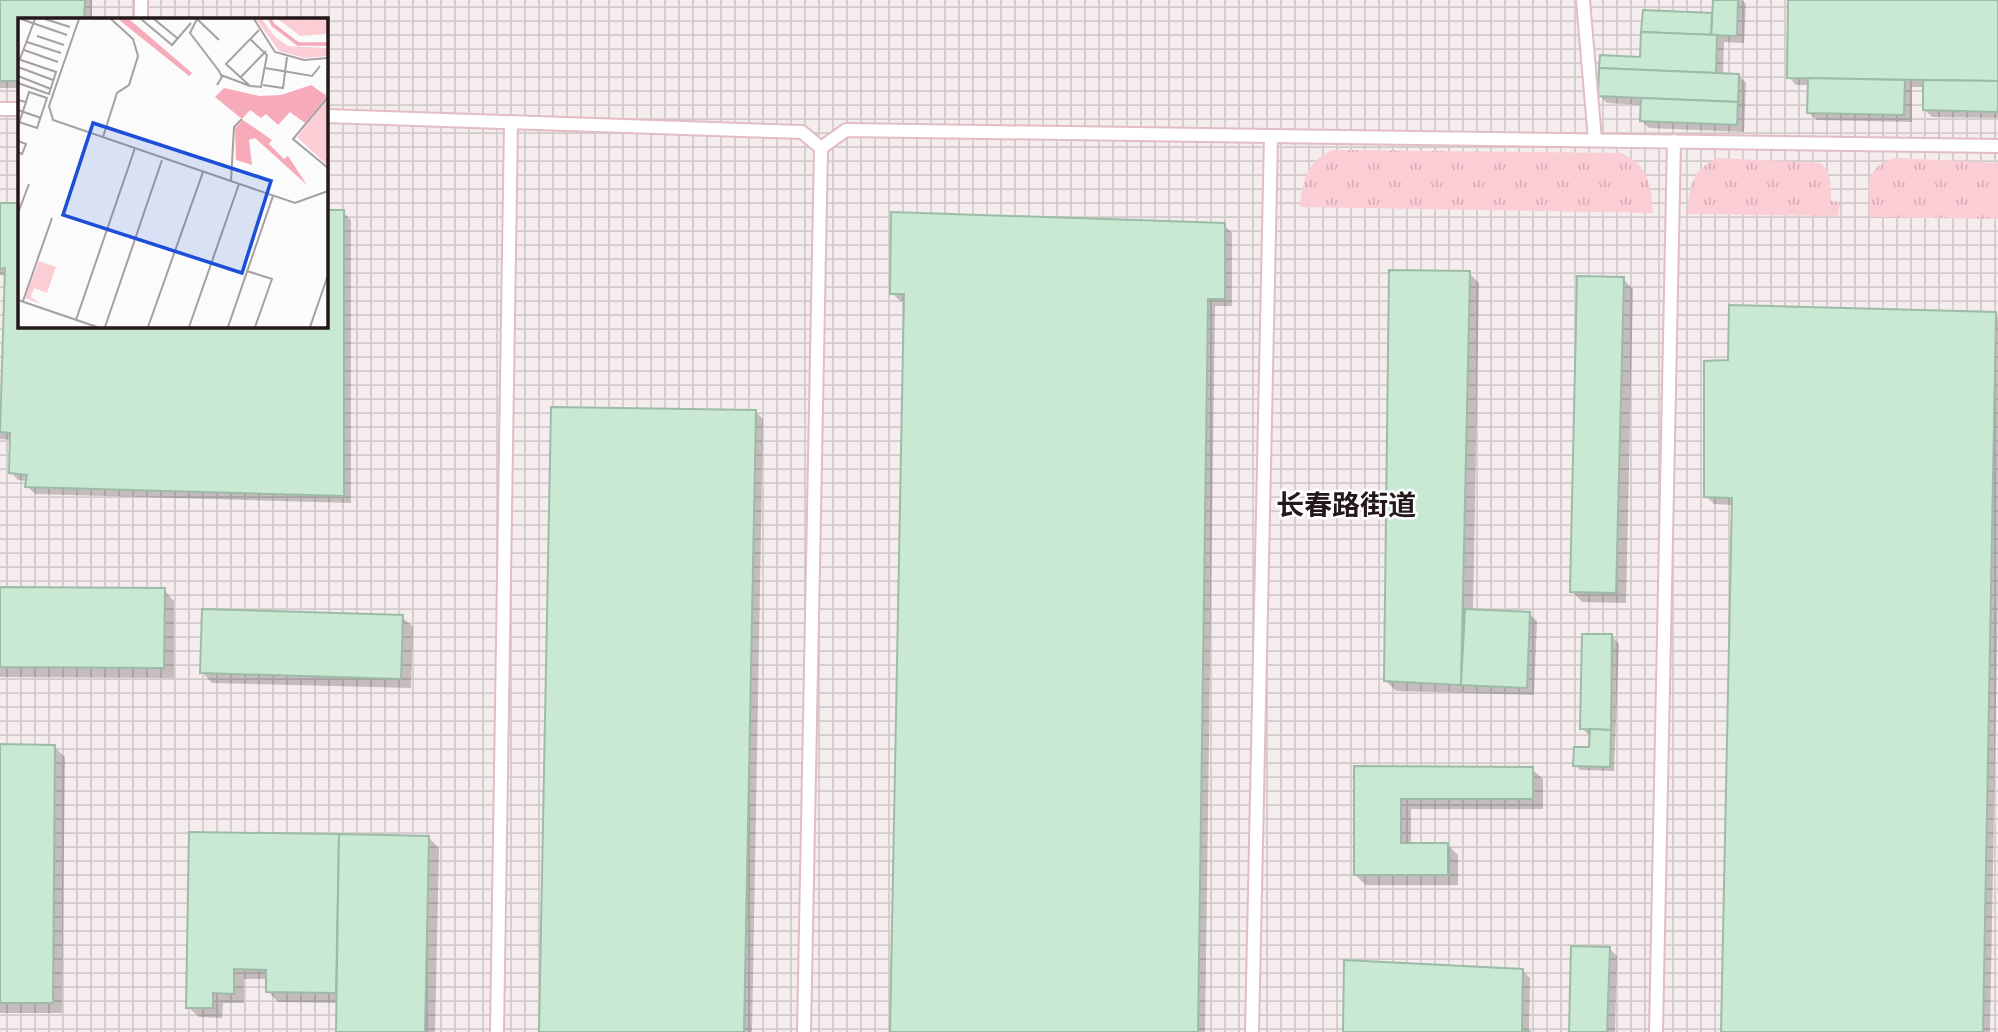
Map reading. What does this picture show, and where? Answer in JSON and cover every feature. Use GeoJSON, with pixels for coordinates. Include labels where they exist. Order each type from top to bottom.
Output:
{"type":"FeatureCollection","features":[{"type":"Feature","properties":{"kind":"lane"},"geometry":{"type":"LineString","coordinates":[[141,0],[141,18]]}},
{"type":"Feature","properties":{"kind":"lane"},"geometry":{"type":"LineString","coordinates":[[1583,0],[1595,140]]}},
{"type":"Feature","properties":{"kind":"lane"},"geometry":{"type":"LineString","coordinates":[[0,109],[18,109]]}},
{"type":"Feature","properties":{"kind":"lane"},"geometry":{"type":"LineString","coordinates":[[327,116],[802,132],[821,148]]}},
{"type":"Feature","properties":{"kind":"lane"},"geometry":{"type":"LineString","coordinates":[[497,1032],[511,122]]}},
{"type":"Feature","properties":{"kind":"lane"},"geometry":{"type":"LineString","coordinates":[[821,148],[846,130],[1998,146]]}},
{"type":"Feature","properties":{"kind":"lane"},"geometry":{"type":"LineString","coordinates":[[1252,1032],[1271,136]]}},
{"type":"Feature","properties":{"kind":"lane"},"geometry":{"type":"LineString","coordinates":[[1656,1032],[1674,141]]}},
{"type":"Feature","properties":{"kind":"lane"},"geometry":{"type":"LineString","coordinates":[[804,1032],[821,148]]}},
{"type":"Feature","properties":{"kind":"shaded area"},"geometry":{"type":"Polygon","coordinates":[[[0,0],[1998,0],[1998,1032],[0,1032],[0,0]]]}},
{"type":"Feature","properties":{"kind":"green space"},"geometry":{"type":"Polygon","coordinates":[[[1333,150],[1622,153],[1638,164],[1647,178],[1653,213],[1300,207],[1305,180],[1311,166],[1333,150]]]}},
{"type":"Feature","properties":{"kind":"green space"},"geometry":{"type":"Polygon","coordinates":[[[1718,158],[1820,163],[1829,175],[1831,201],[1840,202],[1838,216],[1688,214],[1693,180],[1702,168],[1718,158]]]}},
{"type":"Feature","properties":{"kind":"green space"},"geometry":{"type":"Polygon","coordinates":[[[1895,158],[1998,163],[1998,219],[1870,217],[1870,180],[1877,167],[1895,158]]]}},
{"type":"Feature","properties":{"kind":"building"},"geometry":{"type":"Polygon","coordinates":[[[0,0],[85,0],[84,18],[18,18],[18,81],[0,81],[0,0]]]}},
{"type":"Feature","properties":{"kind":"building"},"geometry":{"type":"Polygon","coordinates":[[[1713,0],[1738,0],[1737,36],[1711,35],[1713,0]]]}},
{"type":"Feature","properties":{"kind":"building"},"geometry":{"type":"Polygon","coordinates":[[[1788,0],[1998,0],[1998,81],[1787,78],[1788,0]]]}},
{"type":"Feature","properties":{"kind":"building"},"geometry":{"type":"Polygon","coordinates":[[[1643,10],[1712,13],[1711,35],[1641,32],[1643,10]]]}},
{"type":"Feature","properties":{"kind":"building"},"geometry":{"type":"Polygon","coordinates":[[[1641,32],[1717,35],[1716,73],[1599,68],[1600,55],[1640,57],[1641,32]]]}},
{"type":"Feature","properties":{"kind":"building"},"geometry":{"type":"Polygon","coordinates":[[[1599,68],[1739,74],[1738,102],[1598,96],[1599,68]]]}},
{"type":"Feature","properties":{"kind":"building"},"geometry":{"type":"Polygon","coordinates":[[[1808,78],[1905,80],[1904,115],[1807,113],[1808,78]]]}},
{"type":"Feature","properties":{"kind":"building"},"geometry":{"type":"Polygon","coordinates":[[[1923,80],[1998,81],[1998,112],[1923,110],[1923,80]]]}},
{"type":"Feature","properties":{"kind":"building"},"geometry":{"type":"Polygon","coordinates":[[[1641,98],[1738,102],[1737,125],[1640,121],[1641,98]]]}},
{"type":"Feature","properties":{"kind":"building"},"geometry":{"type":"Polygon","coordinates":[[[0,203],[18,203],[18,327],[327,327],[327,210],[344,210],[344,496],[25,487],[27,475],[9,473],[10,433],[0,432],[5,268],[0,269],[0,203]]]}},
{"type":"Feature","properties":{"kind":"building"},"geometry":{"type":"Polygon","coordinates":[[[891,212],[1225,223],[1225,299],[1208,299],[1198,1032],[890,1032],[904,294],[890,294],[891,212]]]}},
{"type":"Feature","properties":{"kind":"building"},"geometry":{"type":"Polygon","coordinates":[[[1389,270],[1470,271],[1461,685],[1384,681],[1389,270]]]}},
{"type":"Feature","properties":{"kind":"building"},"geometry":{"type":"Polygon","coordinates":[[[1577,276],[1624,277],[1616,593],[1570,592],[1577,276]]]}},
{"type":"Feature","properties":{"kind":"building"},"geometry":{"type":"Polygon","coordinates":[[[1729,305],[1996,312],[1983,1032],[1721,1032],[1732,498],[1704,497],[1704,361],[1728,360],[1729,305]]]}},
{"type":"Feature","properties":{"kind":"building"},"geometry":{"type":"Polygon","coordinates":[[[551,407],[756,410],[744,1032],[539,1032],[551,407]]]}},
{"type":"Feature","properties":{"kind":"building"},"geometry":{"type":"Polygon","coordinates":[[[0,587],[165,588],[164,668],[0,667],[0,587]]]}},
{"type":"Feature","properties":{"kind":"building"},"geometry":{"type":"Polygon","coordinates":[[[202,609],[403,615],[401,679],[200,673],[202,609]]]}},
{"type":"Feature","properties":{"kind":"building"},"geometry":{"type":"Polygon","coordinates":[[[1465,609],[1530,612],[1527,688],[1461,685],[1465,609]]]}},
{"type":"Feature","properties":{"kind":"building"},"geometry":{"type":"Polygon","coordinates":[[[1582,634],[1612,634],[1611,730],[1580,729],[1582,634]]]}},
{"type":"Feature","properties":{"kind":"building"},"geometry":{"type":"Polygon","coordinates":[[[1590,729],[1611,730],[1610,767],[1573,766],[1574,747],[1589,747],[1590,729]]]}},
{"type":"Feature","properties":{"kind":"building"},"geometry":{"type":"Polygon","coordinates":[[[0,744],[55,745],[53,1003],[0,1003],[0,744]]]}},
{"type":"Feature","properties":{"kind":"building"},"geometry":{"type":"Polygon","coordinates":[[[1354,766],[1533,767],[1533,799],[1401,799],[1401,843],[1448,843],[1448,875],[1354,875],[1354,766]]]}},
{"type":"Feature","properties":{"kind":"building"},"geometry":{"type":"Polygon","coordinates":[[[189,832],[339,834],[336,993],[266,992],[266,970],[234,969],[234,994],[213,993],[213,1008],[186,1008],[189,832]]]}},
{"type":"Feature","properties":{"kind":"building"},"geometry":{"type":"Polygon","coordinates":[[[339,834],[429,836],[425,1032],[336,1032],[339,834]]]}},
{"type":"Feature","properties":{"kind":"building"},"geometry":{"type":"Polygon","coordinates":[[[1571,946],[1610,947],[1607,1032],[1569,1032],[1571,946]]]}},
{"type":"Feature","properties":{"kind":"building"},"geometry":{"type":"Polygon","coordinates":[[[1344,960],[1523,969],[1522,1030],[1531,1032],[1343,1032],[1344,960]]]}},
{"type":"Feature","properties":{"kind":"district","name":"长春路街道"},"geometry":{"type":"Point","coordinates":[1346,505]}}]}
